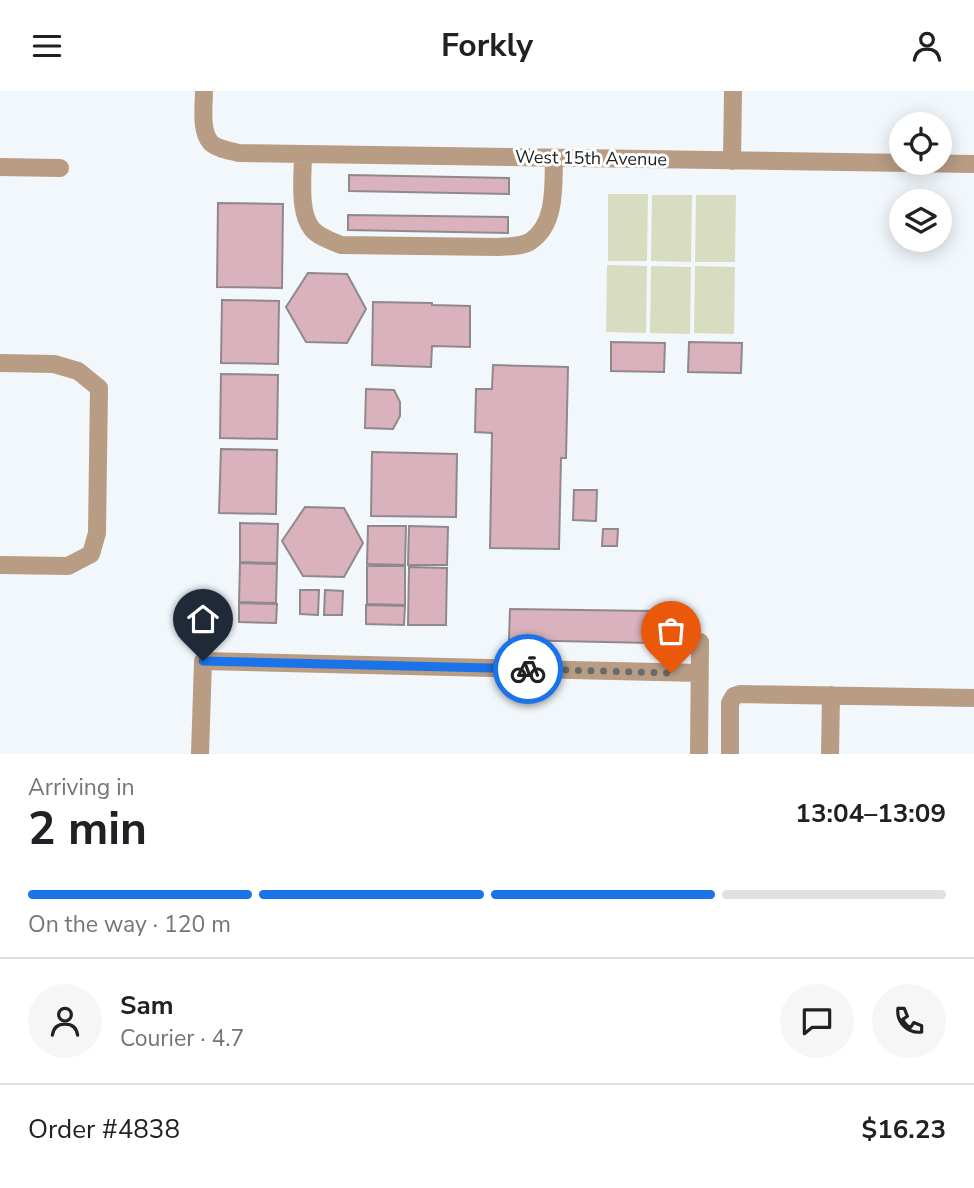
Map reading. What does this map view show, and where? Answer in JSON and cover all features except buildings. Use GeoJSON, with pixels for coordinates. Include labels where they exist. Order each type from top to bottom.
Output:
{"type":"FeatureCollection","features":[{"type":"Feature","properties":{"kind":"street","name":"West 15th Avenue"},"geometry":{"type":"LineString","coordinates":[[204,91],[205,131],[211,142],[239,153],[974,164]]}},
{"type":"Feature","properties":{"kind":"street"},"geometry":{"type":"LineString","coordinates":[[732,161],[733,91]]}},
{"type":"Feature","properties":{"kind":"street"},"geometry":{"type":"LineString","coordinates":[[303,154],[304,213],[312,229],[324,238],[341,244],[499,247],[517,246],[531,241],[544,227],[552,204],[554,158]]}},
{"type":"Feature","properties":{"kind":"street"},"geometry":{"type":"LineString","coordinates":[[0,167],[60,168]]}},
{"type":"Feature","properties":{"kind":"street"},"geometry":{"type":"LineString","coordinates":[[0,363],[54,364],[78,371],[99,388],[97,533],[91,554],[68,566],[0,565]]}},
{"type":"Feature","properties":{"kind":"street"},"geometry":{"type":"LineString","coordinates":[[699,754],[700,642]]}},
{"type":"Feature","properties":{"kind":"street"},"geometry":{"type":"LineString","coordinates":[[200,754],[203,661],[699,674]]}},
{"type":"Feature","properties":{"kind":"street"},"geometry":{"type":"LineString","coordinates":[[730,754],[730,703],[740,694],[974,698]]}},
{"type":"Feature","properties":{"kind":"street"},"geometry":{"type":"LineString","coordinates":[[830,754],[831,695]]}},
{"type":"Feature","properties":{"kind":"green space"},"geometry":{"type":"Polygon","coordinates":[[[608,194],[648,194],[647,261],[608,261],[608,194]]]}},
{"type":"Feature","properties":{"kind":"green space"},"geometry":{"type":"Polygon","coordinates":[[[652,195],[692,195],[691,262],[651,261],[652,195]]]}},
{"type":"Feature","properties":{"kind":"green space"},"geometry":{"type":"Polygon","coordinates":[[[696,195],[736,195],[735,262],[695,262],[696,195]]]}},
{"type":"Feature","properties":{"kind":"green space"},"geometry":{"type":"Polygon","coordinates":[[[607,265],[647,266],[646,333],[606,332],[607,265]]]}},
{"type":"Feature","properties":{"kind":"green space"},"geometry":{"type":"Polygon","coordinates":[[[651,266],[691,267],[690,334],[650,333],[651,266]]]}},
{"type":"Feature","properties":{"kind":"green space"},"geometry":{"type":"Polygon","coordinates":[[[695,266],[735,267],[734,334],[694,333],[695,266]]]}},
{"type":"Feature","properties":{"kind":"way so far"},"geometry":{"type":"LineString","coordinates":[[528,669],[671,673]]}},
{"type":"Feature","properties":{"kind":"route"},"geometry":{"type":"LineString","coordinates":[[203,661],[528,669]]}}]}
